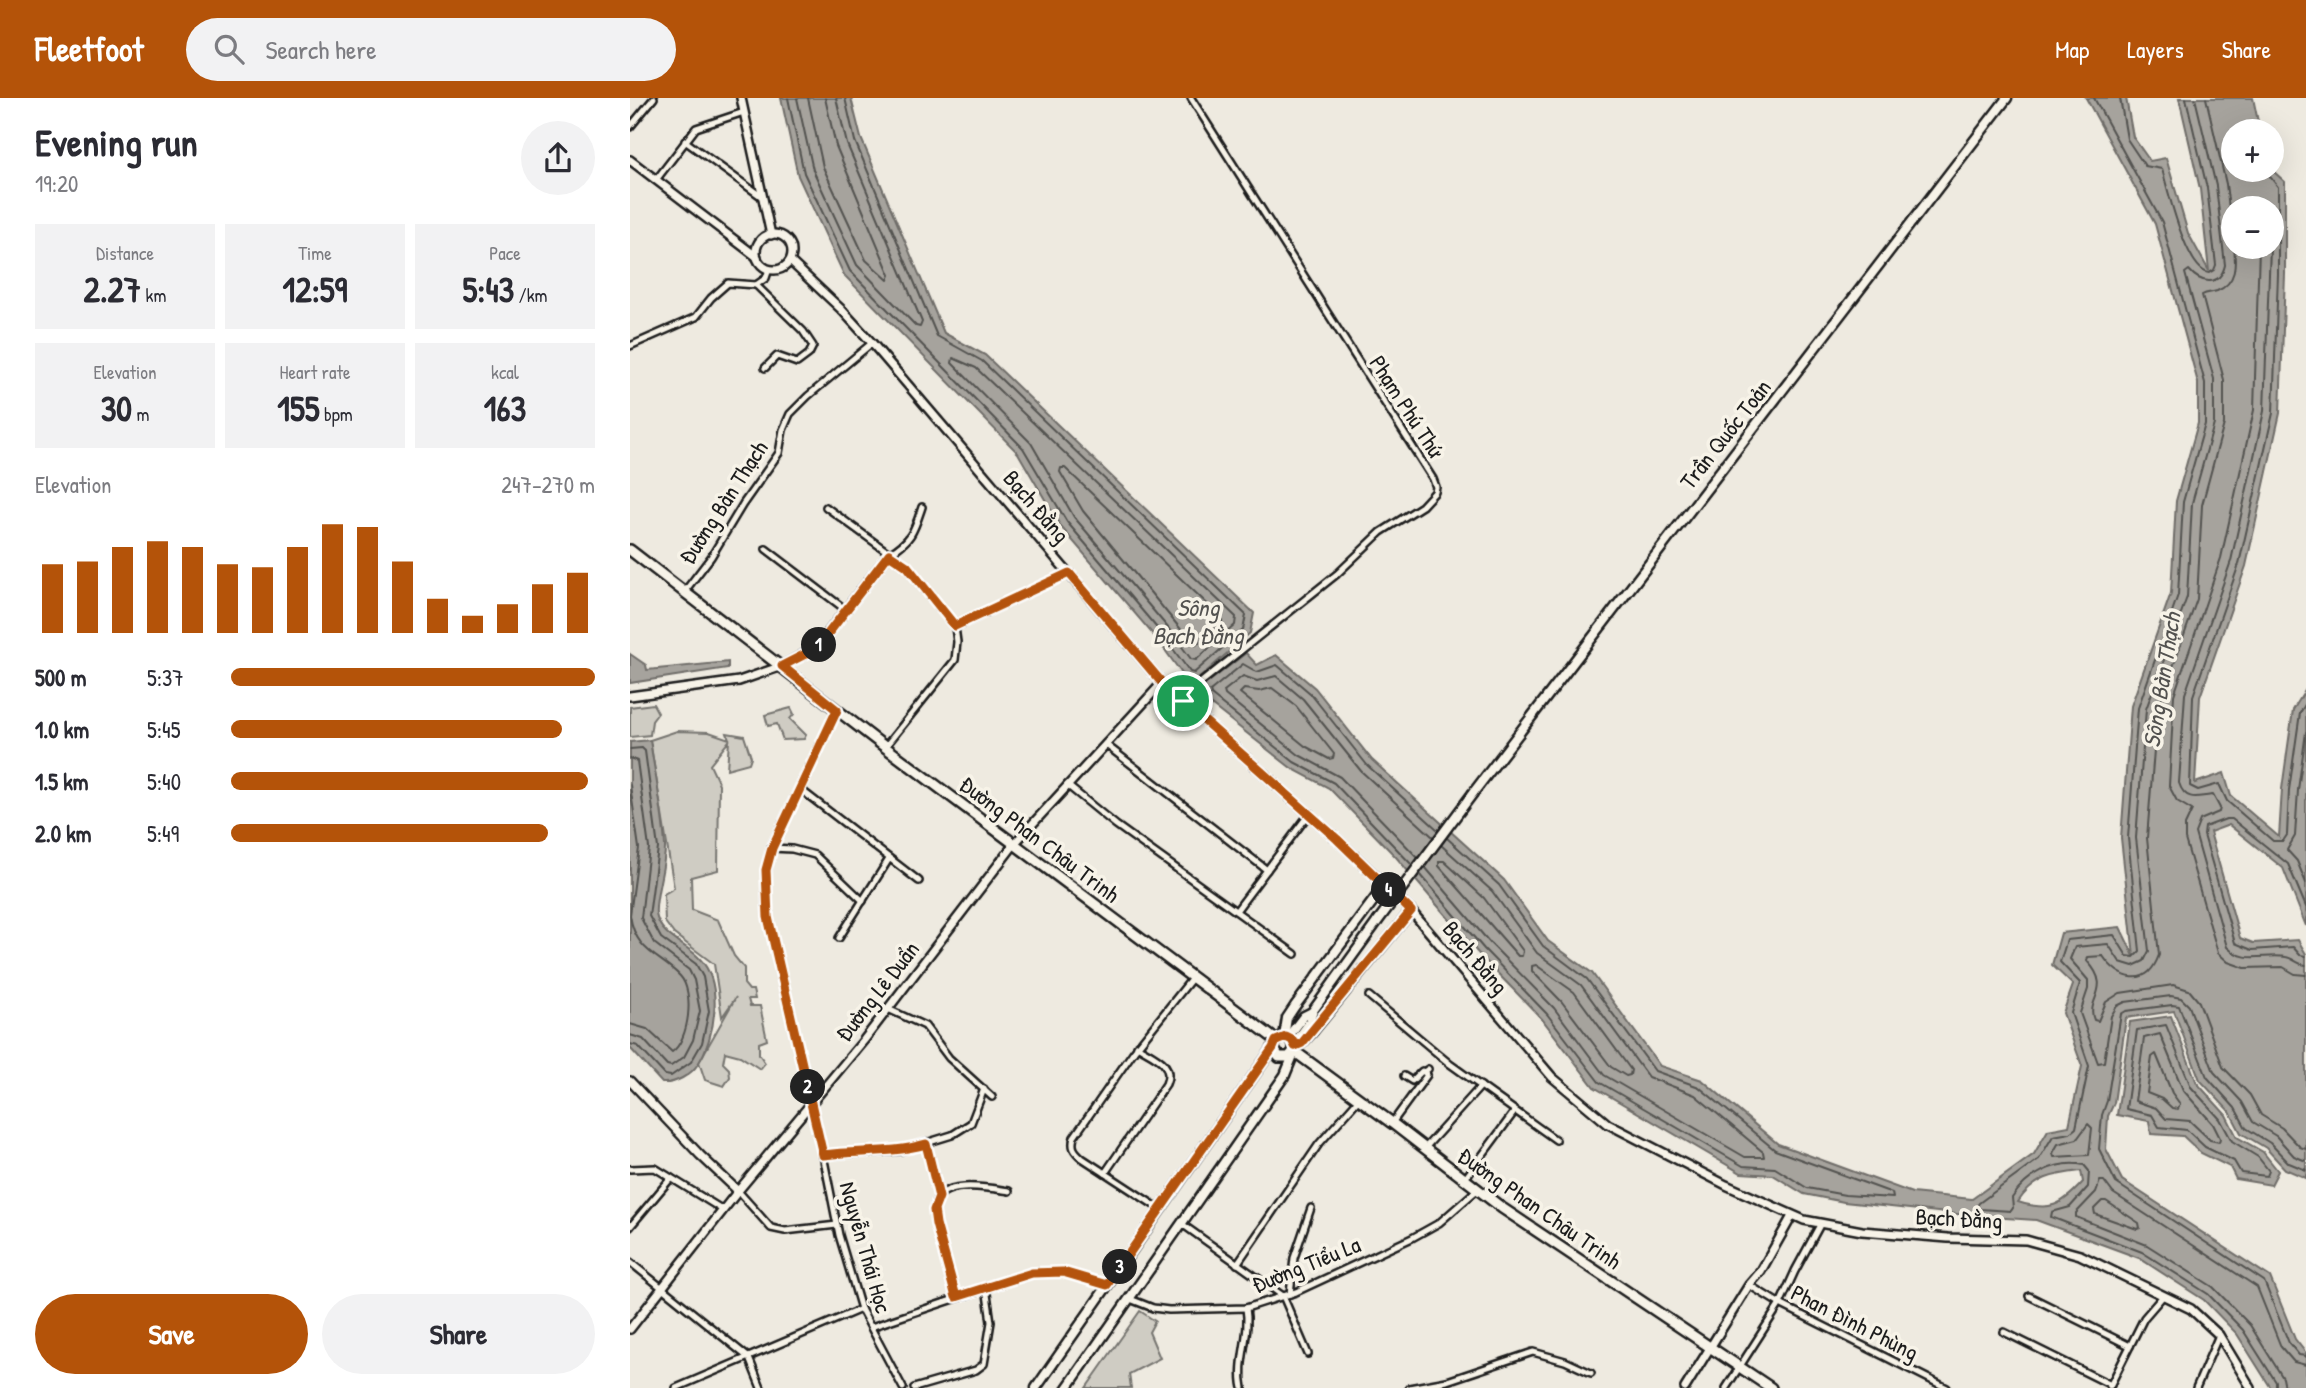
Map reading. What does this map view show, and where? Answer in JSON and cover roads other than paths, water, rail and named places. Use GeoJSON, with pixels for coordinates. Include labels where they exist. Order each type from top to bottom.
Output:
{"type":"FeatureCollection","features":[{"type":"Feature","properties":{"kind":"main road","name":"Trần Quốc Toản"},"geometry":{"type":"LineString","coordinates":[[1287,1045],[1311,1021],[1312,1012],[1473,793],[2007,98]]}},
{"type":"Feature","properties":{"kind":"main road","name":"Đường Phan Châu Trinh"},"geometry":{"type":"LineString","coordinates":[[630,550],[885,747],[1392,1123],[1502,1208],[1771,1388]]}},
{"type":"Feature","properties":{"kind":"main road"},"geometry":{"type":"LineString","coordinates":[[1067,1388],[1284,1076],[1287,1018],[1385,885]]}},
{"type":"Feature","properties":{"kind":"main road"},"geometry":{"type":"LineString","coordinates":[[1036,1388],[1160,1209],[1287,1045],[1302,1043],[1411,911]]}},
{"type":"Feature","properties":{"kind":"street"},"geometry":{"type":"LineString","coordinates":[[630,127],[654,98]]}},
{"type":"Feature","properties":{"kind":"street"},"geometry":{"type":"LineString","coordinates":[[741,98],[771,234]]}},
{"type":"Feature","properties":{"kind":"street","name":"Phạm Phú Thứ"},"geometry":{"type":"LineString","coordinates":[[1183,701],[1199,684],[1336,574],[1381,532],[1422,506],[1435,492],[1436,487],[1191,98]]}},
{"type":"Feature","properties":{"kind":"street"},"geometry":{"type":"LineString","coordinates":[[656,180],[696,128],[744,112]]}},
{"type":"Feature","properties":{"kind":"street"},"geometry":{"type":"LineString","coordinates":[[685,141],[762,197]]}},
{"type":"Feature","properties":{"kind":"street"},"geometry":{"type":"LineString","coordinates":[[630,160],[769,269],[781,269],[790,261],[790,244],[782,236],[771,234],[760,240],[757,257]]}},
{"type":"Feature","properties":{"kind":"street","name":"Bạch Đằng"},"geometry":{"type":"LineString","coordinates":[[790,261],[842,310],[872,343],[1162,683],[1385,885],[1411,911],[1552,1077],[1608,1124],[1792,1216],[1862,1231],[1948,1238],[2026,1240],[2080,1255],[2190,1310],[2219,1335],[2249,1385]]}},
{"type":"Feature","properties":{"kind":"street"},"geometry":{"type":"LineString","coordinates":[[630,346],[696,317],[728,283],[755,285],[766,278],[769,269]]}},
{"type":"Feature","properties":{"kind":"street"},"geometry":{"type":"LineString","coordinates":[[755,285],[803,331],[813,346],[809,354],[797,363],[777,356],[765,368]]}},
{"type":"Feature","properties":{"kind":"street","name":"Đường Bàn Thạch"},"geometry":{"type":"LineString","coordinates":[[685,591],[711,557],[743,504],[779,453],[783,430],[790,414],[807,396],[872,343]]}},
{"type":"Feature","properties":{"kind":"street"},"geometry":{"type":"LineString","coordinates":[[826,507],[907,566],[955,626],[955,660],[885,747]]}},
{"type":"Feature","properties":{"kind":"street"},"geometry":{"type":"LineString","coordinates":[[630,696],[739,681],[782,666],[817,648],[889,554],[913,536],[922,507]]}},
{"type":"Feature","properties":{"kind":"street"},"geometry":{"type":"LineString","coordinates":[[766,549],[846,610]]}},
{"type":"Feature","properties":{"kind":"street"},"geometry":{"type":"LineString","coordinates":[[955,626],[1069,573]]}},
{"type":"Feature","properties":{"kind":"street","name":"Đường Lê Duẩn"},"geometry":{"type":"LineString","coordinates":[[630,1329],[738,1191],[888,1009],[1015,843],[1162,683]]}},
{"type":"Feature","properties":{"kind":"street","name":"Nguyễn Thái Học"},"geometry":{"type":"LineString","coordinates":[[837,710],[772,848],[766,870],[768,917],[837,1225],[861,1309],[903,1388]]}},
{"type":"Feature","properties":{"kind":"street"},"geometry":{"type":"LineString","coordinates":[[1104,744],[1267,870]]}},
{"type":"Feature","properties":{"kind":"street"},"geometry":{"type":"LineString","coordinates":[[1067,785],[1116,825],[1295,954]]}},
{"type":"Feature","properties":{"kind":"street"},"geometry":{"type":"LineString","coordinates":[[800,789],[919,881]]}},
{"type":"Feature","properties":{"kind":"street"},"geometry":{"type":"LineString","coordinates":[[1236,911],[1309,814]]}},
{"type":"Feature","properties":{"kind":"street"},"geometry":{"type":"LineString","coordinates":[[772,848],[792,849],[814,855],[863,901]]}},
{"type":"Feature","properties":{"kind":"street"},"geometry":{"type":"LineString","coordinates":[[839,938],[889,859]]}},
{"type":"Feature","properties":{"kind":"street"},"geometry":{"type":"LineString","coordinates":[[1160,1209],[1074,1151],[1072,1144],[1073,1137],[1137,1046],[1193,977]]}},
{"type":"Feature","properties":{"kind":"street"},"geometry":{"type":"LineString","coordinates":[[1369,996],[1396,1021],[1480,1086],[1556,1140]]}},
{"type":"Feature","properties":{"kind":"street"},"geometry":{"type":"LineString","coordinates":[[888,1009],[925,1026],[949,1058],[992,1097]]}},
{"type":"Feature","properties":{"kind":"street"},"geometry":{"type":"LineString","coordinates":[[1105,1173],[1170,1076],[1170,1069],[1166,1065],[1137,1046]]}},
{"type":"Feature","properties":{"kind":"street"},"geometry":{"type":"LineString","coordinates":[[1392,1123],[1427,1076],[1426,1070],[1412,1081],[1404,1076]]}},
{"type":"Feature","properties":{"kind":"street"},"geometry":{"type":"LineString","coordinates":[[630,1081],[771,1228],[785,1231],[837,1225]]}},
{"type":"Feature","properties":{"kind":"street"},"geometry":{"type":"LineString","coordinates":[[1424,1149],[1480,1086]]}},
{"type":"Feature","properties":{"kind":"street"},"geometry":{"type":"LineString","coordinates":[[823,1155],[865,1151],[891,1152],[926,1144],[969,1126],[984,1090]]}},
{"type":"Feature","properties":{"kind":"street"},"geometry":{"type":"LineString","coordinates":[[1237,1264],[1319,1144],[1359,1099]]}},
{"type":"Feature","properties":{"kind":"street"},"geometry":{"type":"LineString","coordinates":[[1464,1180],[1515,1111]]}},
{"type":"Feature","properties":{"kind":"street"},"geometry":{"type":"LineString","coordinates":[[926,1144],[939,1197],[934,1210],[936,1224],[956,1297]]}},
{"type":"Feature","properties":{"kind":"street"},"geometry":{"type":"LineString","coordinates":[[630,1169],[655,1168],[723,1210]]}},
{"type":"Feature","properties":{"kind":"street"},"geometry":{"type":"LineString","coordinates":[[630,1227],[671,1178]]}},
{"type":"Feature","properties":{"kind":"street"},"geometry":{"type":"LineString","coordinates":[[939,1197],[960,1187],[981,1186],[1009,1191]]}},
{"type":"Feature","properties":{"kind":"street","name":"Đường Tiểu La"},"geometry":{"type":"LineString","coordinates":[[1130,1299],[1153,1308],[1169,1310],[1245,1308],[1287,1295],[1424,1232],[1444,1219],[1478,1189]]}},
{"type":"Feature","properties":{"kind":"street"},"geometry":{"type":"LineString","coordinates":[[1308,1354],[1287,1295],[1294,1258],[1311,1208]]}},
{"type":"Feature","properties":{"kind":"street"},"geometry":{"type":"LineString","coordinates":[[1685,1388],[1749,1285],[1761,1271],[1792,1216]]}},
{"type":"Feature","properties":{"kind":"street"},"geometry":{"type":"LineString","coordinates":[[1726,1388],[1780,1304],[1821,1223]]}},
{"type":"Feature","properties":{"kind":"street"},"geometry":{"type":"LineString","coordinates":[[1182,1224],[1237,1264],[1287,1295]]}},
{"type":"Feature","properties":{"kind":"street"},"geometry":{"type":"LineString","coordinates":[[630,1262],[749,1358],[761,1388]]}},
{"type":"Feature","properties":{"kind":"street"},"geometry":{"type":"LineString","coordinates":[[871,1326],[1032,1273],[1063,1272],[1107,1285]]}},
{"type":"Feature","properties":{"kind":"street","name":"Phan Đình Phùng"},"geometry":{"type":"LineString","coordinates":[[1749,1285],[1780,1304],[1947,1388]]}},
{"type":"Feature","properties":{"kind":"street"},"geometry":{"type":"LineString","coordinates":[[914,1388],[976,1370],[984,1364],[991,1322],[986,1287]]}},
{"type":"Feature","properties":{"kind":"street"},"geometry":{"type":"LineString","coordinates":[[2029,1296],[2130,1346]]}},
{"type":"Feature","properties":{"kind":"street"},"geometry":{"type":"LineString","coordinates":[[2004,1332],[2110,1386],[2144,1318],[2163,1296]]}},
{"type":"Feature","properties":{"kind":"street"},"geometry":{"type":"LineString","coordinates":[[1243,1388],[1240,1375],[1248,1324],[1245,1308]]}},
{"type":"Feature","properties":{"kind":"street"},"geometry":{"type":"LineString","coordinates":[[676,1388],[861,1309]]}},
{"type":"Feature","properties":{"kind":"street"},"geometry":{"type":"LineString","coordinates":[[2196,1388],[2219,1335]]}},
{"type":"Feature","properties":{"kind":"street"},"geometry":{"type":"LineString","coordinates":[[1409,1388],[1427,1387],[1533,1352],[1565,1361],[1591,1373]]}},
{"type":"Feature","properties":{"kind":"street"},"geometry":{"type":"LineString","coordinates":[[2241,1388],[2249,1385]]}},
{"type":"Feature","properties":{"kind":"water"},"geometry":{"type":"Polygon","coordinates":[[[781,98],[851,98],[861,138],[944,333],[985,355],[1254,613],[1250,633],[1196,681],[1201,688],[1246,653],[1257,665],[1276,655],[1315,688],[1372,760],[1504,880],[1548,941],[1592,973],[1660,1066],[1702,1080],[1778,1144],[1912,1193],[1972,1199],[2034,1154],[2048,1130],[2069,1126],[2082,1066],[2063,1013],[2073,985],[2052,965],[2061,933],[2120,927],[2134,956],[2121,838],[2131,706],[2171,593],[2176,501],[2198,423],[2198,383],[2155,224],[2086,98],[2126,98],[2133,137],[2150,161],[2166,158],[2188,233],[2209,271],[2200,189],[2179,98],[2253,98],[2257,119],[2221,119],[2221,182],[2285,182],[2285,274],[2280,413],[2246,566],[2200,697],[2195,783],[2224,773],[2231,796],[2279,837],[2282,789],[2293,710],[2306,689],[2306,926],[2283,868],[2229,825],[2210,832],[2240,938],[2253,943],[2298,940],[2306,954],[2306,1178],[2285,1169],[2266,1148],[2241,1133],[2230,1112],[2200,1080],[2174,1011],[2126,1018],[2114,1103],[2108,1116],[2106,1149],[2122,1180],[2270,1277],[2295,1339],[2306,1353],[2306,1388],[2271,1388],[2237,1334],[2204,1300],[2139,1258],[2036,1220],[1844,1202],[1804,1194],[1773,1175],[1741,1173],[1594,1087],[1542,1019],[1478,953],[1396,857],[1329,788],[1291,768],[1196,693],[1157,639],[1061,527],[1018,453],[844,275],[798,176],[781,98]],[[2081,1171],[2045,1178],[2031,1187],[2018,1202],[2039,1206],[2054,1205],[2068,1197],[2083,1182],[2081,1171]]]}},
{"type":"Feature","properties":{"kind":"water"},"geometry":{"type":"Polygon","coordinates":[[[630,654],[646,665],[647,670],[728,662],[728,668],[630,683],[630,654]]]}},
{"type":"Feature","properties":{"kind":"water"},"geometry":{"type":"Polygon","coordinates":[[[650,740],[665,846],[656,914],[663,929],[695,954],[708,970],[714,996],[712,1026],[704,1053],[691,1072],[667,1083],[662,1083],[630,1048],[630,742],[650,740]]]}},
{"type":"Feature","properties":{"kind":"water"},"geometry":{"type":"Polygon","coordinates":[[[2171,1016],[2197,1083],[2226,1115],[2237,1137],[2263,1152],[2278,1171],[2271,1185],[2236,1179],[2230,1167],[2201,1153],[2183,1136],[2151,1134],[2149,1121],[2117,1115],[2130,1022],[2171,1016]]]}},
{"type":"Feature","properties":{"kind":"water label","name":"Sông Bạch Đằng"},"geometry":{"type":"Point","coordinates":[1198,621]}},
{"type":"Feature","properties":{"kind":"water label","name":"Sông Bàn Thạch"},"geometry":{"type":"Point","coordinates":[2161,680]}}]}
